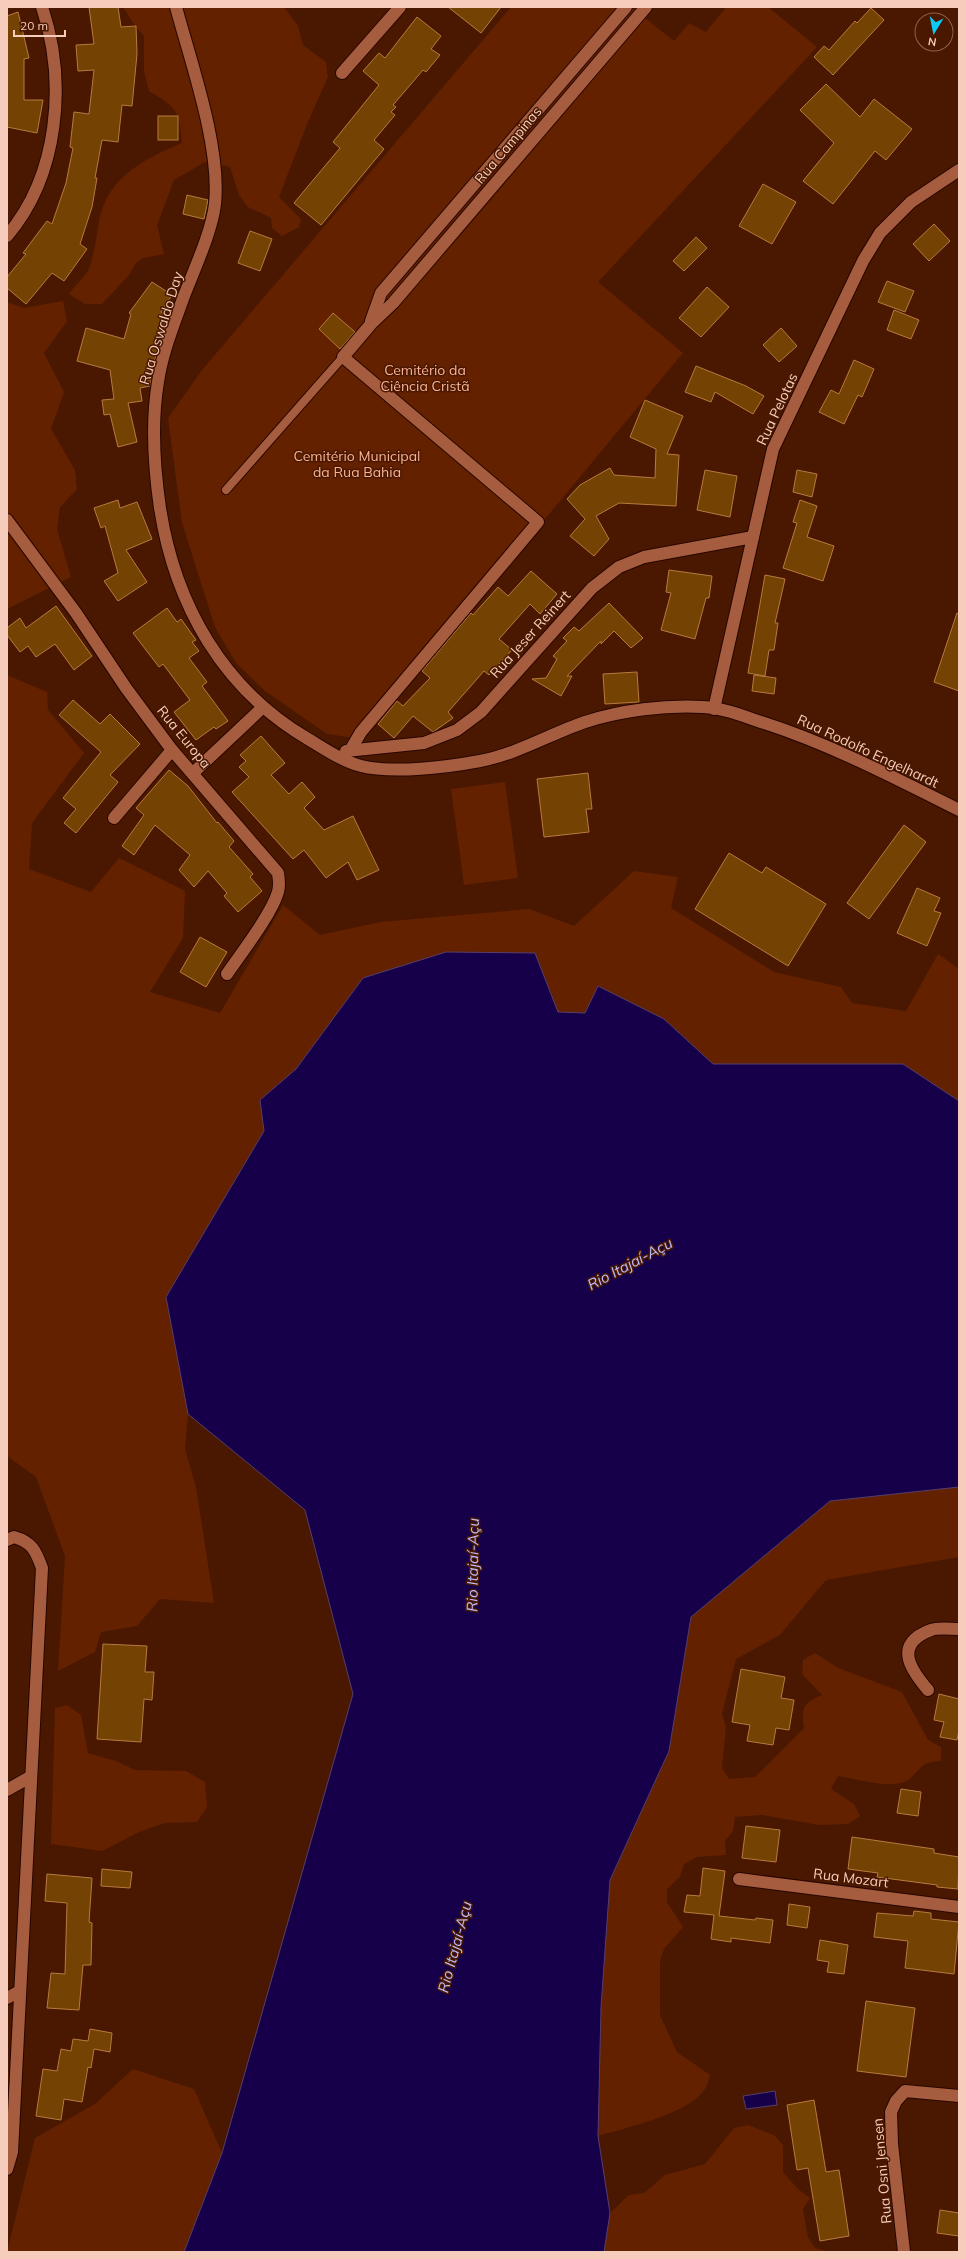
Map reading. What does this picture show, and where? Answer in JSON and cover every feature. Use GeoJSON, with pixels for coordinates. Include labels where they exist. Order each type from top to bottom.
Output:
{"type":"FeatureCollection","features":[{"type":"Feature","properties":{"kind":"street"},"geometry":{"type":"LineString","coordinates":[[7,236],[32,200],[44,168],[53,125],[56,71],[42,7]]}},
{"type":"Feature","properties":{"kind":"street","name":"Rua Oswaldo Day"},"geometry":{"type":"LineString","coordinates":[[176,7],[208,128],[215,174],[215,206],[158,377],[153,425],[160,509],[178,582],[189,609],[215,655],[262,708]]}},
{"type":"Feature","properties":{"kind":"street"},"geometry":{"type":"LineString","coordinates":[[342,73],[400,7]]}},
{"type":"Feature","properties":{"kind":"street","name":"Rua Campinas"},"geometry":{"type":"LineString","coordinates":[[381,292],[626,7]]}},
{"type":"Feature","properties":{"kind":"street","name":"Rua Campinas"},"geometry":{"type":"LineString","coordinates":[[343,357],[371,324],[393,303],[646,7]]}},
{"type":"Feature","properties":{"kind":"street","name":"Rua Pelotas"},"geometry":{"type":"LineString","coordinates":[[714,709],[773,449],[863,262],[880,233],[911,202],[959,170]]}},
{"type":"Feature","properties":{"kind":"street"},"geometry":{"type":"LineString","coordinates":[[371,324],[381,292]]}},
{"type":"Feature","properties":{"kind":"street"},"geometry":{"type":"LineString","coordinates":[[343,357],[538,522],[361,732],[351,749]]}},
{"type":"Feature","properties":{"kind":"street","name":"Rua Europa"},"geometry":{"type":"LineString","coordinates":[[7,520],[16,535],[80,618],[126,688],[172,750],[278,873],[280,882],[278,892],[263,919],[227,974]]}},
{"type":"Feature","properties":{"kind":"street","name":"Rua Jeser Reinert"},"geometry":{"type":"LineString","coordinates":[[333,754],[351,749],[424,743],[457,730],[481,712],[592,588],[618,567],[644,557],[753,537]]}},
{"type":"Feature","properties":{"kind":"street"},"geometry":{"type":"LineString","coordinates":[[193,773],[262,708]]}},
{"type":"Feature","properties":{"kind":"street","name":"Rua Rodolfo Engelhardt"},"geometry":{"type":"LineString","coordinates":[[262,708],[333,754],[354,763],[378,769],[396,770],[482,761],[588,721],[654,708],[714,709],[792,732],[818,742],[959,810]]}},
{"type":"Feature","properties":{"kind":"street"},"geometry":{"type":"LineString","coordinates":[[114,818],[172,750]]}},
{"type":"Feature","properties":{"kind":"street"},"geometry":{"type":"LineString","coordinates":[[7,1540],[14,1537],[26,1540],[36,1551],[42,1568],[30,1777],[12,2152],[7,2169]]}},
{"type":"Feature","properties":{"kind":"street"},"geometry":{"type":"LineString","coordinates":[[928,1690],[913,1672],[908,1659],[909,1648],[916,1639],[932,1629],[959,1629]]}},
{"type":"Feature","properties":{"kind":"street"},"geometry":{"type":"LineString","coordinates":[[7,1790],[30,1777]]}},
{"type":"Feature","properties":{"kind":"street","name":"Rua Mozart"},"geometry":{"type":"LineString","coordinates":[[739,1879],[959,1907]]}},
{"type":"Feature","properties":{"kind":"street"},"geometry":{"type":"LineString","coordinates":[[7,1998],[20,1991]]}},
{"type":"Feature","properties":{"kind":"street","name":"Rua Osni Jensen"},"geometry":{"type":"LineString","coordinates":[[904,2252],[892,2144],[891,2112],[896,2101],[905,2091],[959,2096]]}},
{"type":"Feature","properties":{"kind":"lane"},"geometry":{"type":"LineString","coordinates":[[381,292],[393,303]]}},
{"type":"Feature","properties":{"kind":"lane"},"geometry":{"type":"LineString","coordinates":[[226,490],[343,357]]}},
{"type":"Feature","properties":{"kind":"green space"},"geometry":{"type":"Polygon","coordinates":[[[123,7],[284,7],[298,26],[303,45],[326,62],[328,77],[307,124],[279,197],[301,219],[299,227],[282,236],[272,228],[271,218],[248,207],[239,195],[230,167],[205,162],[174,180],[157,225],[164,254],[143,258],[136,263],[129,275],[102,304],[85,304],[69,294],[85,275],[90,266],[102,211],[108,197],[116,184],[126,174],[152,157],[182,143],[180,123],[175,111],[166,102],[149,91],[144,71],[144,36],[135,26],[123,7]]]}},
{"type":"Feature","properties":{"kind":"green space","name":"Cemitério Municipal da Rua Bahia"},"geometry":{"type":"Polygon","coordinates":[[[511,7],[631,7],[674,41],[689,23],[706,32],[726,7],[768,7],[817,47],[598,282],[683,353],[362,739],[327,734],[265,691],[236,663],[215,627],[182,523],[168,418],[202,370],[511,7]]]}},
{"type":"Feature","properties":{"kind":"green space"},"geometry":{"type":"Polygon","coordinates":[[[63,301],[67,321],[44,353],[64,392],[51,429],[75,470],[77,489],[60,507],[57,529],[71,577],[7,609],[7,302],[24,308],[63,301]]]}},
{"type":"Feature","properties":{"kind":"green space"},"geometry":{"type":"Polygon","coordinates":[[[7,675],[47,692],[48,710],[84,753],[32,823],[29,869],[91,892],[119,858],[185,891],[183,938],[150,992],[220,1013],[283,905],[320,935],[380,922],[529,909],[574,926],[634,871],[678,877],[671,908],[774,972],[841,987],[852,1003],[906,1011],[938,954],[959,969],[959,1101],[903,1064],[713,1064],[664,1019],[598,986],[585,1013],[558,1012],[363,978],[296,1069],[260,1100],[264,1131],[166,1297],[188,1414],[185,1449],[196,1487],[214,1603],[160,1599],[137,1626],[101,1632],[95,1652],[58,1671],[65,1556],[36,1477],[7,1456],[7,675]]]}},
{"type":"Feature","properties":{"kind":"green space"},"geometry":{"type":"Polygon","coordinates":[[[505,782],[518,878],[464,885],[451,789],[505,782]]]}},
{"type":"Feature","properties":{"kind":"green space"},"geometry":{"type":"Polygon","coordinates":[[[959,1487],[959,1557],[826,1580],[780,1635],[736,1659],[722,1714],[726,1727],[722,1768],[729,1779],[755,1777],[804,1728],[803,1711],[805,1707],[811,1701],[822,1695],[802,1674],[803,1660],[815,1653],[838,1668],[902,1692],[928,1740],[941,1747],[941,1761],[924,1765],[908,1780],[901,1783],[874,1783],[838,1776],[831,1789],[854,1804],[860,1816],[848,1824],[819,1825],[762,1815],[735,1817],[733,1831],[725,1841],[726,1855],[697,1857],[684,1864],[680,1877],[667,1889],[667,1902],[683,1927],[664,1949],[660,1961],[660,2015],[677,2052],[710,2075],[708,2083],[699,2096],[673,2112],[641,2124],[598,2136],[601,2007],[610,1880],[669,1751],[691,1617],[830,1501],[959,1487]]]}},
{"type":"Feature","properties":{"kind":"green space"},"geometry":{"type":"Polygon","coordinates":[[[67,1705],[81,1715],[88,1753],[116,1761],[135,1770],[186,1771],[205,1782],[207,1807],[197,1822],[165,1823],[141,1831],[102,1851],[51,1844],[55,1708],[67,1705]]]}},
{"type":"Feature","properties":{"kind":"green space"},"geometry":{"type":"Polygon","coordinates":[[[133,2069],[194,2089],[222,2153],[184,2252],[7,2252],[35,2138],[95,2104],[133,2069]]]}},
{"type":"Feature","properties":{"kind":"green space"},"geometry":{"type":"Polygon","coordinates":[[[748,2125],[774,2135],[783,2145],[783,2172],[798,2189],[810,2198],[803,2209],[808,2237],[815,2248],[830,2252],[604,2252],[610,2213],[629,2195],[644,2193],[665,2175],[705,2164],[734,2128],[748,2125]]]}},
{"type":"Feature","properties":{"kind":"water","name":"Rio Itajaí-Açu"},"geometry":{"type":"Polygon","coordinates":[[[446,952],[535,953],[558,1012],[585,1013],[598,986],[664,1019],[713,1064],[903,1064],[959,1101],[959,1487],[830,1501],[691,1617],[669,1751],[610,1880],[601,2007],[598,2136],[610,2213],[604,2252],[184,2252],[222,2153],[353,1694],[305,1510],[188,1414],[166,1297],[264,1131],[260,1100],[296,1069],[363,978],[446,952]]]}},
{"type":"Feature","properties":{"kind":"water"},"geometry":{"type":"Polygon","coordinates":[[[775,2091],[777,2105],[746,2109],[743,2096],[775,2091]]]}},
{"type":"Feature","properties":{"kind":"building"},"geometry":{"type":"Polygon","coordinates":[[[89,7],[118,7],[121,27],[136,26],[137,54],[132,106],[122,105],[118,142],[102,140],[95,178],[97,178],[92,207],[80,244],[87,249],[64,281],[52,273],[26,304],[7,288],[7,277],[26,254],[23,253],[47,221],[52,224],[66,183],[73,148],[70,147],[74,112],[89,114],[94,70],[78,71],[76,45],[94,44],[89,7]]]}},
{"type":"Feature","properties":{"kind":"building"},"geometry":{"type":"Polygon","coordinates":[[[448,7],[501,7],[481,33],[448,7]]]}},
{"type":"Feature","properties":{"kind":"building"},"geometry":{"type":"Polygon","coordinates":[[[871,8],[884,20],[833,75],[814,57],[824,46],[829,50],[855,21],[857,23],[871,8]]]}},
{"type":"Feature","properties":{"kind":"building"},"geometry":{"type":"Polygon","coordinates":[[[18,12],[29,58],[24,59],[24,100],[43,100],[37,133],[7,127],[7,16],[18,12]]]}},
{"type":"Feature","properties":{"kind":"building"},"geometry":{"type":"Polygon","coordinates":[[[417,17],[441,36],[431,49],[440,55],[426,72],[423,70],[393,105],[396,107],[391,112],[395,115],[374,140],[384,149],[321,225],[294,203],[340,148],[333,142],[379,85],[363,71],[379,53],[385,58],[417,17]]]}},
{"type":"Feature","properties":{"kind":"building"},"geometry":{"type":"Polygon","coordinates":[[[826,84],[860,117],[874,99],[912,129],[886,160],[875,151],[833,204],[803,181],[834,143],[800,110],[826,84]]]}},
{"type":"Feature","properties":{"kind":"building"},"geometry":{"type":"Polygon","coordinates":[[[158,116],[178,116],[178,140],[158,140],[158,116]]]}},
{"type":"Feature","properties":{"kind":"building"},"geometry":{"type":"Polygon","coordinates":[[[763,184],[796,202],[772,244],[739,226],[763,184]]]}},
{"type":"Feature","properties":{"kind":"building"},"geometry":{"type":"Polygon","coordinates":[[[187,195],[208,200],[204,219],[183,214],[187,195]]]}},
{"type":"Feature","properties":{"kind":"building"},"geometry":{"type":"Polygon","coordinates":[[[934,224],[950,241],[929,261],[913,244],[934,224]]]}},
{"type":"Feature","properties":{"kind":"building"},"geometry":{"type":"Polygon","coordinates":[[[250,231],[272,239],[260,271],[238,263],[250,231]]]}},
{"type":"Feature","properties":{"kind":"building"},"geometry":{"type":"Polygon","coordinates":[[[696,237],[707,248],[684,271],[673,261],[696,237]]]}},
{"type":"Feature","properties":{"kind":"building"},"geometry":{"type":"Polygon","coordinates":[[[887,281],[914,291],[905,312],[878,302],[887,281]]]}},
{"type":"Feature","properties":{"kind":"building"},"geometry":{"type":"Polygon","coordinates":[[[152,282],[172,295],[161,312],[169,316],[155,359],[150,386],[140,388],[142,401],[128,403],[137,442],[118,447],[110,414],[104,415],[102,400],[114,399],[110,370],[77,361],[86,328],[124,339],[131,314],[129,313],[152,282]]]}},
{"type":"Feature","properties":{"kind":"building"},"geometry":{"type":"Polygon","coordinates":[[[707,287],[729,307],[701,337],[679,318],[707,287]]]}},
{"type":"Feature","properties":{"kind":"building"},"geometry":{"type":"Polygon","coordinates":[[[894,310],[919,320],[911,339],[887,330],[894,310]]]}},
{"type":"Feature","properties":{"kind":"building"},"geometry":{"type":"Polygon","coordinates":[[[333,313],[355,332],[340,349],[319,329],[333,313]]]}},
{"type":"Feature","properties":{"kind":"building"},"geometry":{"type":"Polygon","coordinates":[[[781,328],[797,346],[779,362],[763,345],[781,328]]]}},
{"type":"Feature","properties":{"kind":"building"},"geometry":{"type":"Polygon","coordinates":[[[854,360],[874,369],[862,397],[858,395],[844,424],[819,412],[831,390],[839,394],[854,360]]]}},
{"type":"Feature","properties":{"kind":"building"},"geometry":{"type":"Polygon","coordinates":[[[696,366],[746,386],[764,396],[753,414],[715,392],[711,402],[685,392],[696,366]]]}},
{"type":"Feature","properties":{"kind":"building"},"geometry":{"type":"Polygon","coordinates":[[[645,400],[683,416],[667,454],[679,455],[676,506],[619,503],[596,516],[609,539],[594,556],[570,536],[585,519],[567,499],[580,485],[610,468],[614,475],[655,478],[656,449],[630,437],[645,400]]]}},
{"type":"Feature","properties":{"kind":"building"},"geometry":{"type":"Polygon","coordinates":[[[705,470],[737,476],[730,517],[697,510],[705,470]]]}},
{"type":"Feature","properties":{"kind":"building"},"geometry":{"type":"Polygon","coordinates":[[[797,470],[817,474],[812,497],[793,492],[797,470]]]}},
{"type":"Feature","properties":{"kind":"building"},"geometry":{"type":"Polygon","coordinates":[[[118,500],[120,508],[137,502],[152,539],[126,550],[147,582],[118,601],[104,581],[118,573],[105,526],[101,528],[94,508],[118,500]]]}},
{"type":"Feature","properties":{"kind":"building"},"geometry":{"type":"Polygon","coordinates":[[[800,500],[817,506],[807,537],[834,546],[823,581],[783,568],[797,523],[793,522],[800,500]]]}},
{"type":"Feature","properties":{"kind":"building"},"geometry":{"type":"Polygon","coordinates":[[[669,570],[712,576],[709,598],[706,598],[695,639],[661,630],[671,593],[666,592],[669,570]]]}},
{"type":"Feature","properties":{"kind":"building"},"geometry":{"type":"Polygon","coordinates":[[[531,571],[557,594],[540,614],[530,604],[499,639],[512,650],[489,675],[484,671],[448,712],[453,718],[433,732],[413,716],[394,738],[378,724],[397,701],[403,706],[430,678],[422,671],[471,613],[473,615],[498,587],[508,596],[531,571]]]}},
{"type":"Feature","properties":{"kind":"building"},"geometry":{"type":"Polygon","coordinates":[[[765,575],[785,579],[775,623],[778,623],[774,650],[769,650],[765,676],[748,673],[765,575]]]}},
{"type":"Feature","properties":{"kind":"building"},"geometry":{"type":"Polygon","coordinates":[[[609,603],[643,638],[631,648],[614,631],[601,644],[601,641],[567,676],[572,676],[561,696],[532,679],[546,678],[557,659],[553,656],[567,641],[563,638],[574,627],[579,631],[609,603]]]}},
{"type":"Feature","properties":{"kind":"building"},"geometry":{"type":"Polygon","coordinates":[[[56,606],[92,656],[74,670],[55,644],[36,657],[28,646],[20,652],[7,635],[7,628],[20,618],[26,628],[56,606]]]}},
{"type":"Feature","properties":{"kind":"building"},"geometry":{"type":"Polygon","coordinates":[[[167,608],[177,622],[181,619],[196,640],[192,642],[199,651],[189,658],[207,682],[202,686],[228,721],[216,729],[214,727],[196,740],[174,712],[190,700],[163,664],[159,667],[133,633],[167,608]]]}},
{"type":"Feature","properties":{"kind":"building"},"geometry":{"type":"Polygon","coordinates":[[[957,613],[959,614],[959,691],[934,682],[957,613]]]}},
{"type":"Feature","properties":{"kind":"building"},"geometry":{"type":"Polygon","coordinates":[[[637,672],[639,702],[605,704],[603,674],[637,672]]]}},
{"type":"Feature","properties":{"kind":"building"},"geometry":{"type":"Polygon","coordinates":[[[754,675],[776,678],[774,694],[752,691],[754,675]]]}},
{"type":"Feature","properties":{"kind":"building"},"geometry":{"type":"Polygon","coordinates":[[[73,700],[100,724],[110,714],[140,744],[110,775],[118,782],[76,833],[64,823],[76,809],[63,798],[101,752],[59,715],[73,700]]]}},
{"type":"Feature","properties":{"kind":"building"},"geometry":{"type":"Polygon","coordinates":[[[261,736],[285,763],[271,775],[289,794],[302,782],[315,797],[304,808],[324,830],[353,816],[379,870],[357,880],[348,862],[326,878],[304,850],[293,859],[232,792],[249,777],[239,767],[246,761],[240,755],[261,736]]]}},
{"type":"Feature","properties":{"kind":"building"},"geometry":{"type":"Polygon","coordinates":[[[169,770],[188,786],[217,823],[218,822],[234,841],[229,847],[253,874],[250,877],[262,891],[238,912],[224,896],[227,893],[208,871],[194,887],[179,870],[190,855],[155,825],[134,855],[122,846],[144,815],[136,808],[169,770]]]}},
{"type":"Feature","properties":{"kind":"building"},"geometry":{"type":"Polygon","coordinates":[[[588,773],[592,809],[586,809],[589,832],[544,837],[537,779],[588,773]]]}},
{"type":"Feature","properties":{"kind":"building"},"geometry":{"type":"Polygon","coordinates":[[[904,825],[926,842],[869,919],[847,903],[904,825]]]}},
{"type":"Feature","properties":{"kind":"building"},"geometry":{"type":"Polygon","coordinates":[[[729,853],[762,873],[766,867],[826,904],[788,966],[695,909],[729,853]]]}},
{"type":"Feature","properties":{"kind":"building"},"geometry":{"type":"Polygon","coordinates":[[[917,888],[940,898],[934,911],[941,913],[927,946],[897,933],[917,888]]]}},
{"type":"Feature","properties":{"kind":"building"},"geometry":{"type":"Polygon","coordinates":[[[200,937],[227,952],[206,987],[180,972],[200,937]]]}},
{"type":"Feature","properties":{"kind":"building"},"geometry":{"type":"Polygon","coordinates":[[[103,1644],[147,1646],[145,1672],[154,1672],[152,1700],[144,1699],[141,1742],[97,1739],[103,1644]]]}},
{"type":"Feature","properties":{"kind":"building"},"geometry":{"type":"Polygon","coordinates":[[[741,1669],[785,1677],[781,1698],[794,1700],[789,1730],[776,1728],[773,1745],[747,1741],[750,1725],[732,1722],[741,1669]]]}},
{"type":"Feature","properties":{"kind":"building"},"geometry":{"type":"Polygon","coordinates":[[[939,1694],[959,1699],[959,1730],[957,1740],[940,1737],[944,1722],[934,1720],[939,1694]]]}},
{"type":"Feature","properties":{"kind":"building"},"geometry":{"type":"Polygon","coordinates":[[[901,1789],[921,1792],[918,1816],[897,1813],[901,1789]]]}},
{"type":"Feature","properties":{"kind":"building"},"geometry":{"type":"Polygon","coordinates":[[[746,1826],[780,1830],[776,1862],[742,1858],[746,1826]]]}},
{"type":"Feature","properties":{"kind":"building"},"geometry":{"type":"Polygon","coordinates":[[[852,1837],[934,1849],[934,1853],[959,1857],[958,1889],[877,1877],[878,1873],[848,1869],[852,1837]]]}},
{"type":"Feature","properties":{"kind":"building"},"geometry":{"type":"Polygon","coordinates":[[[703,1868],[725,1871],[719,1916],[755,1920],[756,1918],[773,1920],[770,1943],[731,1938],[731,1942],[711,1939],[714,1915],[684,1912],[687,1895],[700,1896],[703,1868]]]}},
{"type":"Feature","properties":{"kind":"building"},"geometry":{"type":"Polygon","coordinates":[[[102,1869],[132,1872],[130,1888],[101,1886],[102,1869]]]}},
{"type":"Feature","properties":{"kind":"building"},"geometry":{"type":"Polygon","coordinates":[[[47,1874],[92,1878],[89,1922],[92,1923],[91,1965],[83,1965],[79,2010],[47,2008],[51,1973],[65,1974],[67,1903],[45,1901],[47,1874]]]}},
{"type":"Feature","properties":{"kind":"building"},"geometry":{"type":"Polygon","coordinates":[[[789,1904],[810,1907],[807,1928],[787,1925],[789,1904]]]}},
{"type":"Feature","properties":{"kind":"building"},"geometry":{"type":"Polygon","coordinates":[[[914,1911],[931,1913],[931,1919],[959,1922],[954,1974],[905,1968],[908,1941],[874,1937],[877,1913],[913,1916],[914,1911]]]}},
{"type":"Feature","properties":{"kind":"building"},"geometry":{"type":"Polygon","coordinates":[[[820,1940],[848,1945],[844,1974],[827,1972],[829,1962],[817,1960],[820,1940]]]}},
{"type":"Feature","properties":{"kind":"building"},"geometry":{"type":"Polygon","coordinates":[[[866,2001],[915,2008],[906,2077],[857,2071],[866,2001]]]}},
{"type":"Feature","properties":{"kind":"building"},"geometry":{"type":"Polygon","coordinates":[[[90,2029],[112,2033],[110,2052],[94,2049],[91,2068],[88,2067],[82,2102],[64,2099],[61,2120],[36,2116],[43,2069],[57,2071],[61,2049],[71,2051],[73,2039],[88,2041],[90,2029]]]}},
{"type":"Feature","properties":{"kind":"building"},"geometry":{"type":"Polygon","coordinates":[[[814,2100],[826,2172],[839,2170],[849,2236],[820,2241],[808,2168],[797,2170],[787,2105],[814,2100]]]}},
{"type":"Feature","properties":{"kind":"building"},"geometry":{"type":"Polygon","coordinates":[[[940,2210],[959,2213],[959,2236],[937,2233],[940,2210]]]}},
{"type":"Feature","properties":{"kind":"park label","name":"Cemitério da Ciência Cristã"},"geometry":{"type":"Point","coordinates":[425,378]}}]}
